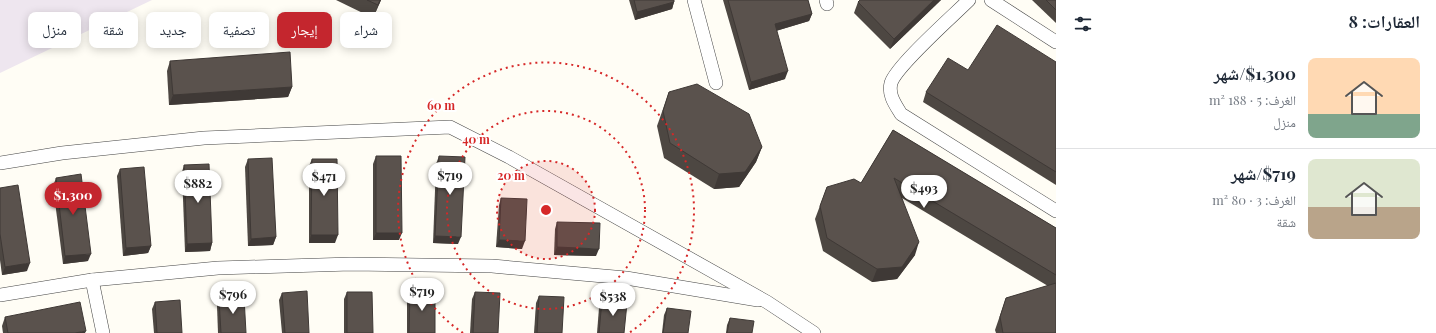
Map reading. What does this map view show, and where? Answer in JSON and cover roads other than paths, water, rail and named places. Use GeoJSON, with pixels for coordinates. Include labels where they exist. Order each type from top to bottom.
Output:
{"type":"FeatureCollection","features":[{"type":"Feature","properties":{"kind":"street"},"geometry":{"type":"LineString","coordinates":[[694,0],[716,83]]}},
{"type":"Feature","properties":{"kind":"street"},"geometry":{"type":"LineString","coordinates":[[969,0],[902,66],[891,83],[891,95],[901,114],[1056,211]]}},
{"type":"Feature","properties":{"kind":"street"},"geometry":{"type":"LineString","coordinates":[[992,0],[1056,42]]}},
{"type":"Feature","properties":{"kind":"street"},"geometry":{"type":"LineString","coordinates":[[0,163],[62,153],[204,138],[450,127],[509,157],[767,302],[814,333]]}},
{"type":"Feature","properties":{"kind":"street"},"geometry":{"type":"LineString","coordinates":[[0,295],[92,280],[242,267],[351,264],[492,266],[626,278],[767,302]]}},
{"type":"Feature","properties":{"kind":"street"},"geometry":{"type":"LineString","coordinates":[[92,280],[103,333]]}}]}
